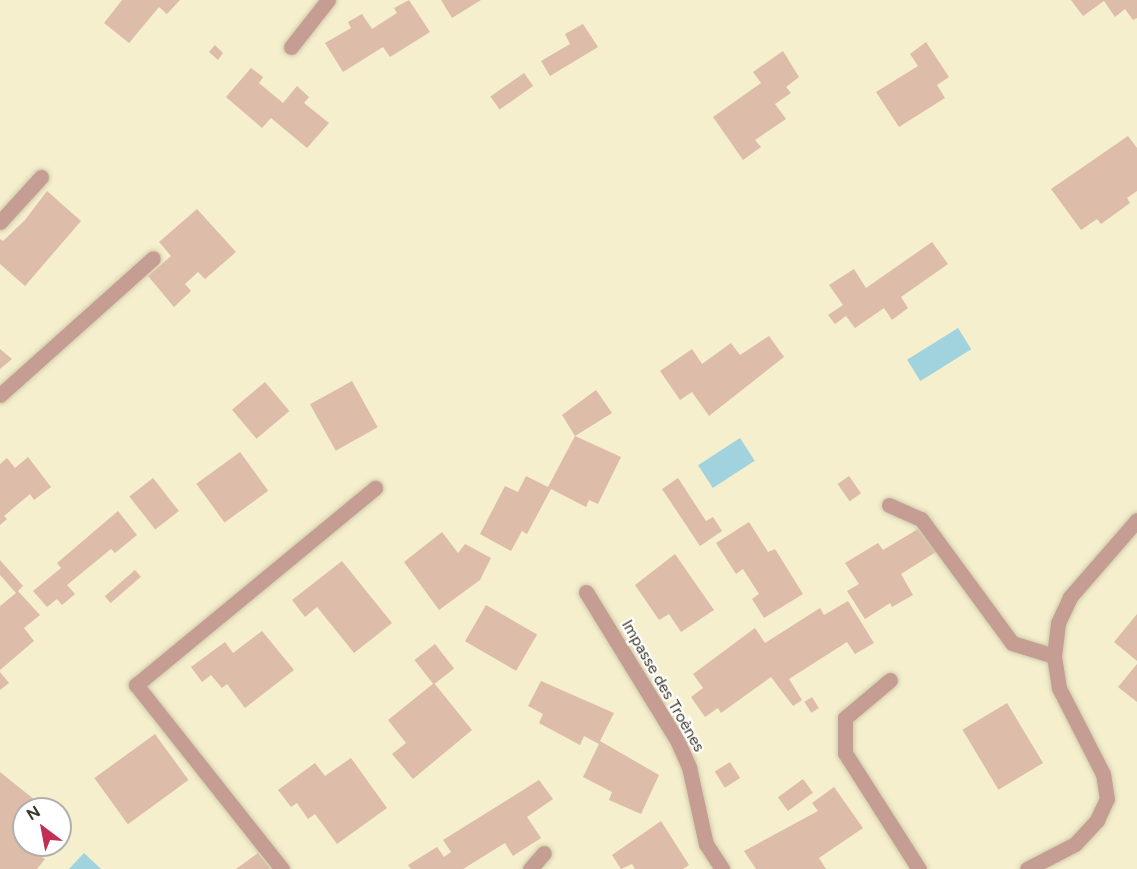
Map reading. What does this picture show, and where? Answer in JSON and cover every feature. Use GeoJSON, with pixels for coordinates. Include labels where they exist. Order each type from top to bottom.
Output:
{"type":"FeatureCollection","features":[{"type":"Feature","properties":{"kind":"street"},"geometry":{"type":"LineString","coordinates":[[291,46],[328,0]]}},
{"type":"Feature","properties":{"kind":"street"},"geometry":{"type":"LineString","coordinates":[[0,222],[41,177]]}},
{"type":"Feature","properties":{"kind":"street"},"geometry":{"type":"LineString","coordinates":[[0,395],[153,258]]}},
{"type":"Feature","properties":{"kind":"street"},"geometry":{"type":"LineString","coordinates":[[282,869],[136,685],[375,488]]}},
{"type":"Feature","properties":{"kind":"street"},"geometry":{"type":"LineString","coordinates":[[889,505],[921,519],[1012,643],[1054,656]]}},
{"type":"Feature","properties":{"kind":"street"},"geometry":{"type":"LineString","coordinates":[[1027,869],[1075,844],[1097,820],[1107,799],[1103,774],[1059,688],[1054,656],[1058,623],[1070,597],[1137,520]]}},
{"type":"Feature","properties":{"kind":"street","name":"Impasse des Troènes"},"geometry":{"type":"LineString","coordinates":[[586,592],[677,740],[689,767],[706,843],[722,869]]}},
{"type":"Feature","properties":{"kind":"street"},"geometry":{"type":"LineString","coordinates":[[890,680],[845,718],[845,753],[919,869]]}},
{"type":"Feature","properties":{"kind":"street"},"geometry":{"type":"LineString","coordinates":[[530,869],[544,853]]}},
{"type":"Feature","properties":{"kind":"water"},"geometry":{"type":"Polygon","coordinates":[[[958,328],[971,349],[920,381],[907,360],[958,328]]]}},
{"type":"Feature","properties":{"kind":"water"},"geometry":{"type":"Polygon","coordinates":[[[740,438],[755,461],[713,488],[698,465],[740,438]]]}},
{"type":"Feature","properties":{"kind":"water"},"geometry":{"type":"Polygon","coordinates":[[[84,853],[101,869],[69,869],[84,853]]]}},
{"type":"Feature","properties":{"kind":"building"},"geometry":{"type":"Polygon","coordinates":[[[122,0],[180,0],[167,14],[159,7],[129,43],[104,23],[122,0]]]}},
{"type":"Feature","properties":{"kind":"building"},"geometry":{"type":"Polygon","coordinates":[[[409,0],[430,32],[390,57],[383,47],[343,72],[325,43],[351,28],[348,22],[362,14],[372,29],[397,13],[394,8],[409,0]]]}},
{"type":"Feature","properties":{"kind":"building"},"geometry":{"type":"Polygon","coordinates":[[[441,0],[481,0],[452,18],[441,0]]]}},
{"type":"Feature","properties":{"kind":"building"},"geometry":{"type":"Polygon","coordinates":[[[1071,0],[1137,0],[1137,18],[1133,20],[1125,9],[1115,17],[1104,1],[1083,16],[1071,0]]]}},
{"type":"Feature","properties":{"kind":"building"},"geometry":{"type":"Polygon","coordinates":[[[583,24],[598,47],[550,76],[541,61],[570,44],[565,34],[583,24]]]}},
{"type":"Feature","properties":{"kind":"building"},"geometry":{"type":"Polygon","coordinates":[[[926,42],[949,77],[937,85],[945,98],[899,127],[876,92],[918,66],[910,54],[926,42]]]}},
{"type":"Feature","properties":{"kind":"building"},"geometry":{"type":"Polygon","coordinates":[[[215,45],[223,53],[218,60],[209,52],[215,45]]]}},
{"type":"Feature","properties":{"kind":"building"},"geometry":{"type":"Polygon","coordinates":[[[783,51],[799,77],[786,87],[791,93],[775,104],[786,119],[755,140],[761,147],[743,160],[713,117],[761,83],[753,72],[783,51]]]}},
{"type":"Feature","properties":{"kind":"building"},"geometry":{"type":"Polygon","coordinates":[[[251,68],[263,77],[259,83],[283,103],[297,86],[309,97],[304,103],[329,123],[307,148],[271,118],[262,128],[226,97],[251,68]]]}},
{"type":"Feature","properties":{"kind":"building"},"geometry":{"type":"Polygon","coordinates":[[[524,73],[533,86],[500,110],[490,97],[524,73]]]}},
{"type":"Feature","properties":{"kind":"building"},"geometry":{"type":"Polygon","coordinates":[[[1128,136],[1137,148],[1137,191],[1127,198],[1130,203],[1101,224],[1097,219],[1081,230],[1051,189],[1128,136]]]}},
{"type":"Feature","properties":{"kind":"building"},"geometry":{"type":"Polygon","coordinates":[[[47,191],[81,221],[25,286],[0,264],[0,239],[3,241],[25,220],[47,191]]]}},
{"type":"Feature","properties":{"kind":"building"},"geometry":{"type":"Polygon","coordinates":[[[197,209],[236,252],[205,279],[198,272],[185,284],[191,291],[174,307],[148,276],[171,256],[159,242],[197,209]]]}},
{"type":"Feature","properties":{"kind":"building"},"geometry":{"type":"Polygon","coordinates":[[[932,242],[948,264],[901,297],[908,308],[892,320],[884,308],[855,328],[846,316],[835,324],[828,315],[843,305],[829,285],[854,269],[866,288],[932,242]]]}},
{"type":"Feature","properties":{"kind":"building"},"geometry":{"type":"Polygon","coordinates":[[[769,336],[784,357],[709,416],[692,392],[680,400],[660,371],[692,349],[702,364],[731,343],[740,355],[769,336]]]}},
{"type":"Feature","properties":{"kind":"building"},"geometry":{"type":"Polygon","coordinates":[[[0,349],[12,359],[0,369],[0,349]]]}},
{"type":"Feature","properties":{"kind":"building"},"geometry":{"type":"Polygon","coordinates":[[[352,381],[378,427],[336,451],[310,404],[352,381]]]}},
{"type":"Feature","properties":{"kind":"building"},"geometry":{"type":"Polygon","coordinates":[[[265,382],[289,411],[256,439],[232,410],[265,382]]]}},
{"type":"Feature","properties":{"kind":"building"},"geometry":{"type":"Polygon","coordinates":[[[596,390],[612,413],[575,436],[562,415],[596,390]]]}},
{"type":"Feature","properties":{"kind":"building"},"geometry":{"type":"Polygon","coordinates":[[[575,436],[621,457],[598,504],[589,500],[586,507],[551,489],[527,534],[522,531],[511,551],[480,534],[505,486],[518,492],[526,476],[548,487],[575,436]]]}},
{"type":"Feature","properties":{"kind":"building"},"geometry":{"type":"Polygon","coordinates":[[[240,452],[268,491],[225,523],[196,484],[240,452]]]}},
{"type":"Feature","properties":{"kind":"building"},"geometry":{"type":"Polygon","coordinates":[[[28,457],[51,487],[34,500],[30,494],[4,516],[7,519],[0,525],[0,464],[7,458],[15,468],[28,457]]]}},
{"type":"Feature","properties":{"kind":"building"},"geometry":{"type":"Polygon","coordinates":[[[849,476],[861,493],[850,501],[838,484],[849,476]]]}},
{"type":"Feature","properties":{"kind":"building"},"geometry":{"type":"Polygon","coordinates":[[[153,478],[179,511],[155,530],[129,496],[153,478]]]}},
{"type":"Feature","properties":{"kind":"building"},"geometry":{"type":"Polygon","coordinates":[[[678,478],[706,521],[713,517],[722,531],[700,546],[662,489],[678,478]]]}},
{"type":"Feature","properties":{"kind":"building"},"geometry":{"type":"Polygon","coordinates":[[[118,511],[137,535],[115,553],[111,549],[67,585],[75,594],[62,605],[57,599],[47,607],[33,591],[61,568],[57,563],[118,511]]]}},
{"type":"Feature","properties":{"kind":"building"},"geometry":{"type":"Polygon","coordinates":[[[749,522],[768,552],[775,549],[803,594],[764,618],[752,599],[759,594],[743,569],[736,574],[716,543],[749,522]]]}},
{"type":"Feature","properties":{"kind":"building"},"geometry":{"type":"Polygon","coordinates":[[[918,529],[936,552],[901,574],[913,595],[892,607],[890,603],[865,619],[847,591],[859,584],[845,563],[878,543],[883,550],[918,529]]]}},
{"type":"Feature","properties":{"kind":"building"},"geometry":{"type":"Polygon","coordinates":[[[442,532],[458,553],[465,544],[491,558],[480,580],[439,610],[404,562],[442,532]]]}},
{"type":"Feature","properties":{"kind":"building"},"geometry":{"type":"Polygon","coordinates":[[[675,554],[714,610],[681,632],[669,614],[659,620],[635,585],[675,554]]]}},
{"type":"Feature","properties":{"kind":"building"},"geometry":{"type":"Polygon","coordinates":[[[0,560],[23,586],[18,591],[40,615],[24,628],[34,641],[0,670],[0,606],[16,593],[0,575],[0,560]]]}},
{"type":"Feature","properties":{"kind":"building"},"geometry":{"type":"Polygon","coordinates":[[[342,561],[392,623],[354,653],[317,607],[305,617],[292,600],[342,561]]]}},
{"type":"Feature","properties":{"kind":"building"},"geometry":{"type":"Polygon","coordinates":[[[135,570],[141,577],[111,603],[105,596],[135,570]]]}},
{"type":"Feature","properties":{"kind":"building"},"geometry":{"type":"Polygon","coordinates":[[[848,601],[874,643],[855,654],[847,642],[789,679],[802,700],[793,706],[771,677],[721,713],[718,708],[705,717],[691,697],[703,688],[693,674],[755,628],[765,643],[820,608],[824,615],[848,601]]]}},
{"type":"Feature","properties":{"kind":"building"},"geometry":{"type":"Polygon","coordinates":[[[486,605],[537,634],[516,671],[465,641],[486,605]]]}},
{"type":"Feature","properties":{"kind":"building"},"geometry":{"type":"Polygon","coordinates":[[[1137,614],[1137,661],[1114,642],[1137,614]]]}},
{"type":"Feature","properties":{"kind":"building"},"geometry":{"type":"Polygon","coordinates":[[[262,631],[294,670],[245,708],[227,684],[222,688],[211,675],[202,682],[191,667],[225,642],[233,653],[262,631]]]}},
{"type":"Feature","properties":{"kind":"building"},"geometry":{"type":"Polygon","coordinates":[[[435,644],[454,668],[434,684],[415,660],[435,644]]]}},
{"type":"Feature","properties":{"kind":"building"},"geometry":{"type":"Polygon","coordinates":[[[1137,664],[1137,702],[1118,687],[1137,664]]]}},
{"type":"Feature","properties":{"kind":"building"},"geometry":{"type":"Polygon","coordinates":[[[0,672],[9,683],[0,690],[0,672]]]}},
{"type":"Feature","properties":{"kind":"building"},"geometry":{"type":"Polygon","coordinates":[[[541,681],[614,713],[600,741],[659,775],[641,814],[609,800],[612,792],[583,777],[599,744],[584,736],[580,745],[539,723],[543,714],[528,706],[541,681]]]}},
{"type":"Feature","properties":{"kind":"building"},"geometry":{"type":"Polygon","coordinates":[[[434,683],[472,730],[413,779],[392,754],[406,743],[388,720],[434,683]]]}},
{"type":"Feature","properties":{"kind":"building"},"geometry":{"type":"Polygon","coordinates":[[[812,697],[819,708],[811,713],[804,702],[812,697]]]}},
{"type":"Feature","properties":{"kind":"building"},"geometry":{"type":"Polygon","coordinates":[[[1007,703],[1043,763],[998,790],[962,730],[1007,703]]]}},
{"type":"Feature","properties":{"kind":"building"},"geometry":{"type":"Polygon","coordinates":[[[155,734],[189,780],[128,824],[94,778],[155,734]]]}},
{"type":"Feature","properties":{"kind":"building"},"geometry":{"type":"Polygon","coordinates":[[[351,758],[387,808],[337,844],[315,814],[308,819],[297,803],[291,807],[278,790],[315,763],[325,776],[351,758]]]}},
{"type":"Feature","properties":{"kind":"building"},"geometry":{"type":"Polygon","coordinates":[[[730,762],[740,778],[725,788],[715,772],[730,762]]]}},
{"type":"Feature","properties":{"kind":"building"},"geometry":{"type":"Polygon","coordinates":[[[0,772],[31,797],[12,797],[12,857],[42,857],[45,859],[37,869],[0,869],[0,772]]]}},
{"type":"Feature","properties":{"kind":"building"},"geometry":{"type":"Polygon","coordinates":[[[803,779],[813,793],[788,811],[778,797],[803,779]]]}},
{"type":"Feature","properties":{"kind":"building"},"geometry":{"type":"Polygon","coordinates":[[[539,780],[553,799],[527,817],[541,838],[513,856],[505,843],[463,869],[411,869],[408,865],[437,847],[444,857],[451,852],[443,840],[539,780]]]}},
{"type":"Feature","properties":{"kind":"building"},"geometry":{"type":"Polygon","coordinates":[[[834,787],[863,828],[819,858],[826,869],[756,869],[744,851],[818,811],[812,803],[834,787]]]}},
{"type":"Feature","properties":{"kind":"building"},"geometry":{"type":"Polygon","coordinates":[[[661,821],[689,865],[683,869],[635,869],[632,864],[621,869],[612,855],[661,821]]]}},
{"type":"Feature","properties":{"kind":"building"},"geometry":{"type":"Polygon","coordinates":[[[258,853],[271,869],[236,869],[258,853]]]}}]}
